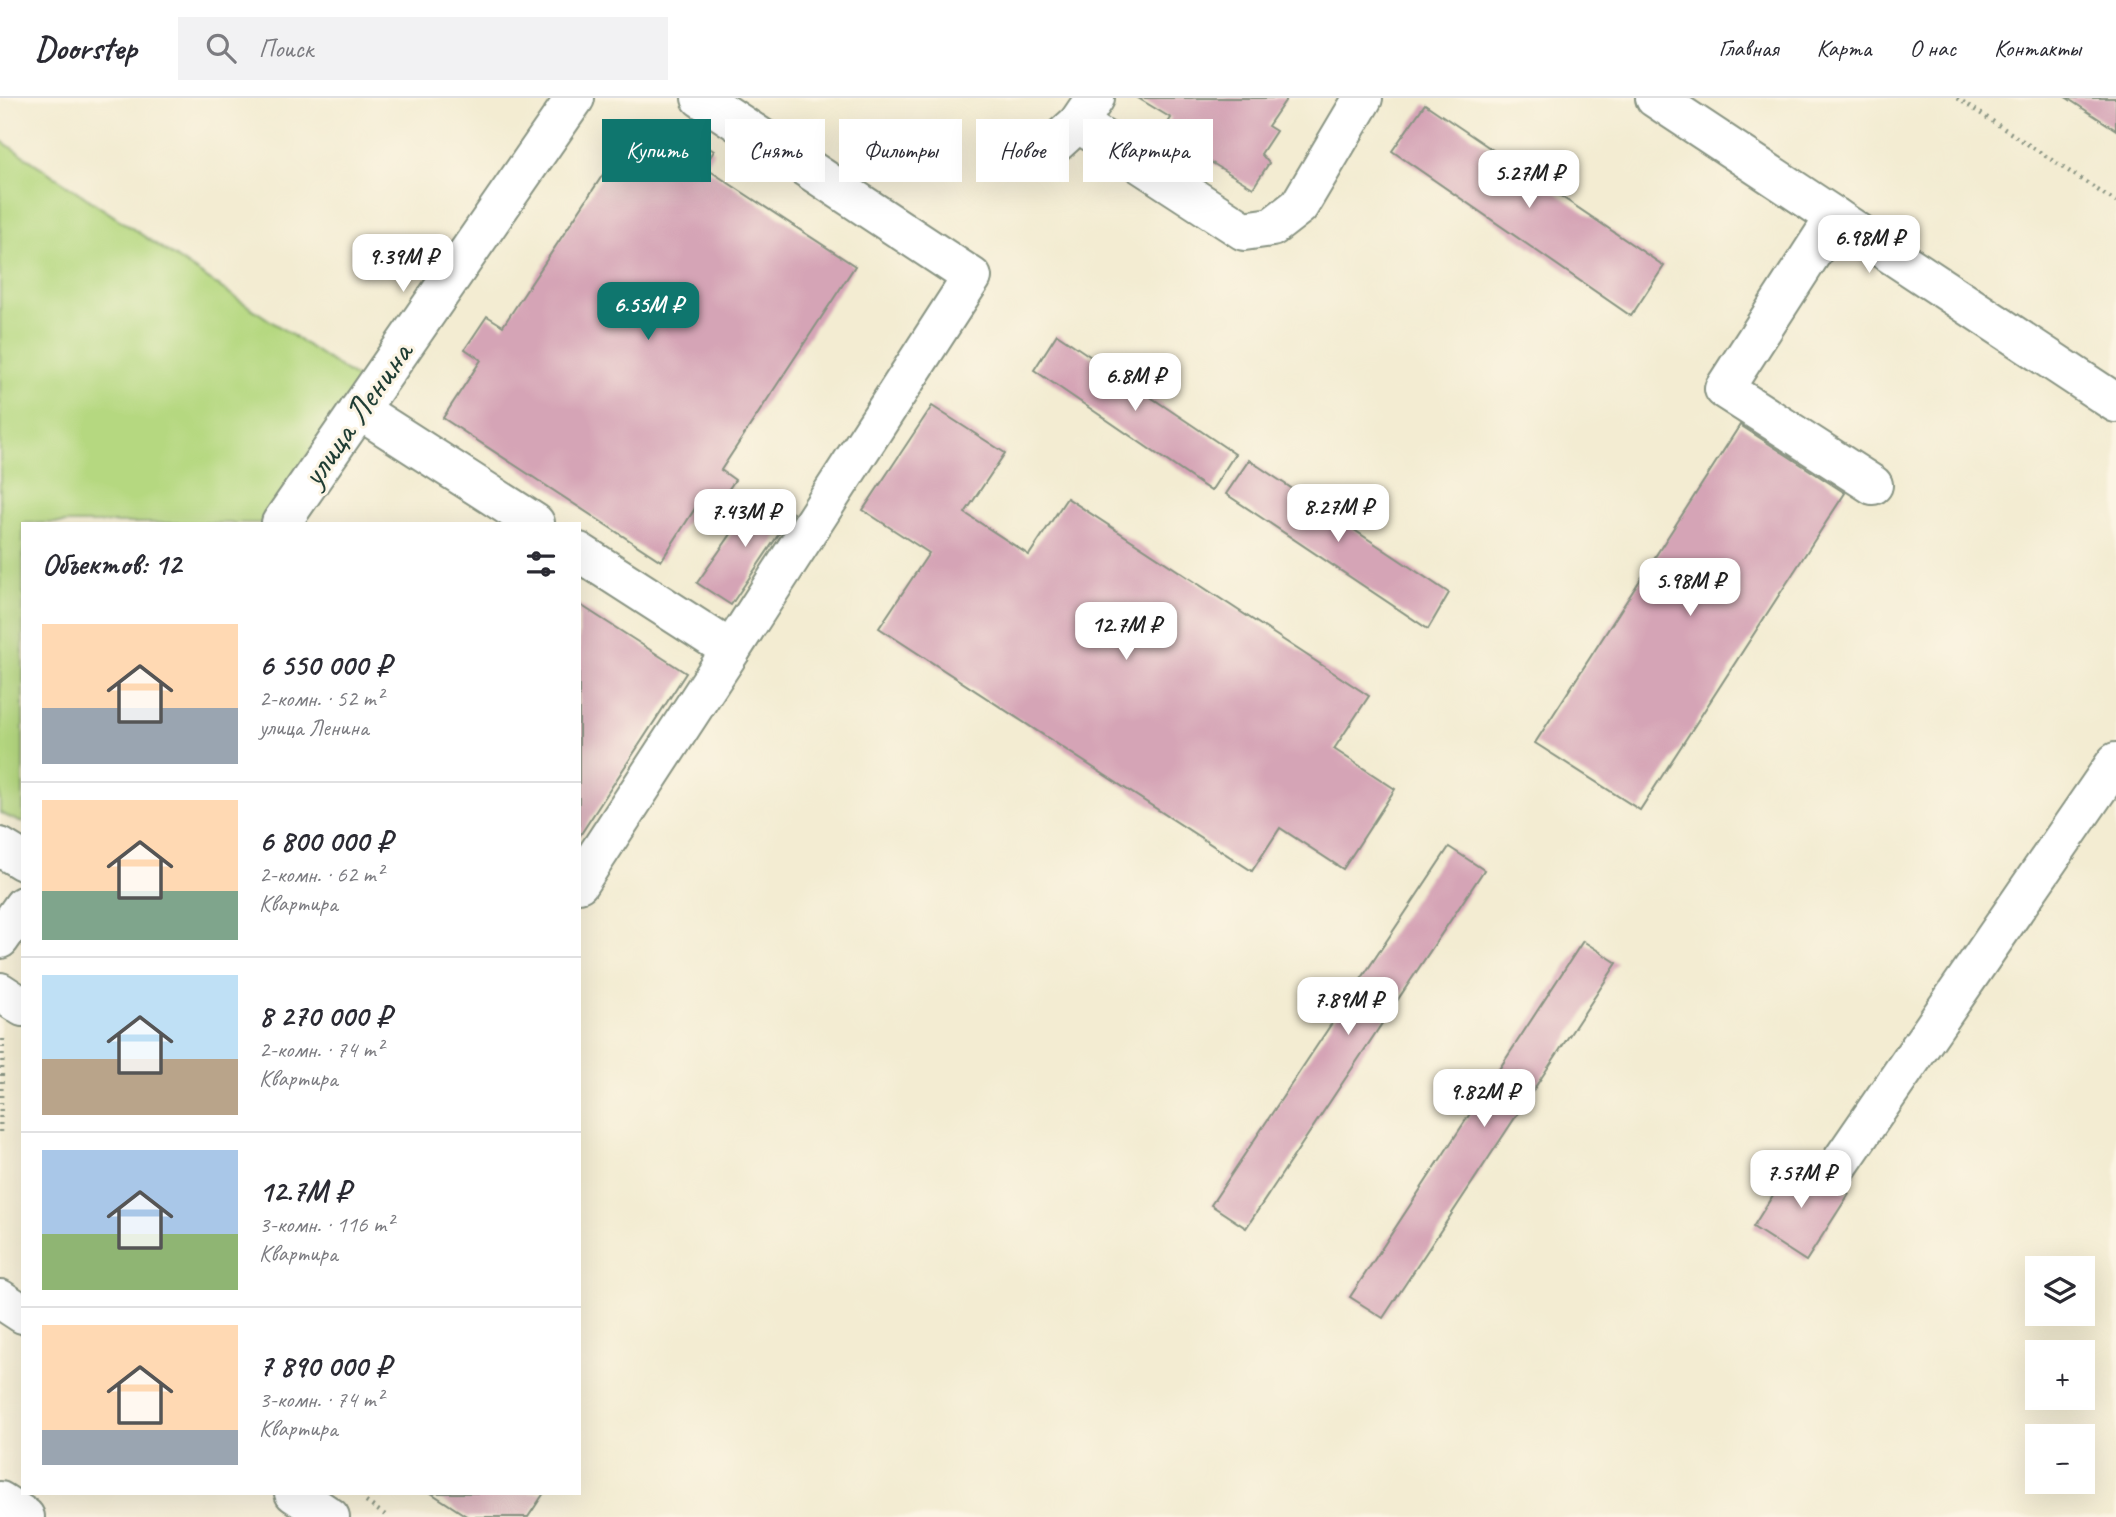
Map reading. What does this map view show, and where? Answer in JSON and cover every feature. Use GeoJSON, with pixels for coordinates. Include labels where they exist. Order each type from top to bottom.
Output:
{"type":"FeatureCollection","features":[{"type":"Feature","properties":{"kind":"street","name":"улица Ленина"},"geometry":{"type":"LineString","coordinates":[[282,522],[575,98]]}},
{"type":"Feature","properties":{"kind":"street"},"geometry":{"type":"LineString","coordinates":[[581,880],[972,277],[701,98]]}},
{"type":"Feature","properties":{"kind":"street"},"geometry":{"type":"LineString","coordinates":[[1069,128],[1087,110],[1244,231],[1272,227],[1299,206],[1363,98]]}},
{"type":"Feature","properties":{"kind":"street"},"geometry":{"type":"LineString","coordinates":[[1655,98],[2116,403]]}},
{"type":"Feature","properties":{"kind":"street"},"geometry":{"type":"LineString","coordinates":[[1835,217],[1724,389],[1873,485]]}},
{"type":"Feature","properties":{"kind":"street"},"geometry":{"type":"LineString","coordinates":[[359,410],[488,511],[531,522]]}},
{"type":"Feature","properties":{"kind":"street"},"geometry":{"type":"LineString","coordinates":[[581,553],[731,650]]}},
{"type":"Feature","properties":{"kind":"street"},"geometry":{"type":"LineString","coordinates":[[1834,1172],[2116,762]]}},
{"type":"Feature","properties":{"kind":"street"},"geometry":{"type":"LineString","coordinates":[[0,847],[21,860]]}},
{"type":"Feature","properties":{"kind":"street"},"geometry":{"type":"LineString","coordinates":[[0,939],[21,909]]}},
{"type":"Feature","properties":{"kind":"street"},"geometry":{"type":"LineString","coordinates":[[0,1299],[21,1313]]}},
{"type":"Feature","properties":{"kind":"street"},"geometry":{"type":"LineString","coordinates":[[297,1495],[330,1517]]}},
{"type":"Feature","properties":{"kind":"street"},"geometry":{"type":"LineString","coordinates":[[0,1501],[25,1517]]}},
{"type":"Feature","properties":{"kind":"path"},"geometry":{"type":"LineString","coordinates":[[1957,98],[2116,202]]}},
{"type":"Feature","properties":{"kind":"path"},"geometry":{"type":"LineString","coordinates":[[0,1132],[9,998]]}},
{"type":"Feature","properties":{"kind":"green space"},"geometry":{"type":"Polygon","coordinates":[[[0,140],[359,380],[263,522],[21,522],[21,822],[0,813],[0,140]]]}},
{"type":"Feature","properties":{"kind":"building"},"geometry":{"type":"Polygon","coordinates":[[[1138,98],[1287,98],[1268,126],[1276,131],[1261,154],[1269,163],[1253,188],[1213,163],[1213,119],[1171,118],[1138,98]]]}},
{"type":"Feature","properties":{"kind":"building"},"geometry":{"type":"Polygon","coordinates":[[[2067,98],[2116,98],[2116,130],[2067,98]]]}},
{"type":"Feature","properties":{"kind":"building"},"geometry":{"type":"Polygon","coordinates":[[[1425,104],[1664,266],[1631,316],[1392,151],[1425,104]]]}},
{"type":"Feature","properties":{"kind":"building"},"geometry":{"type":"Polygon","coordinates":[[[711,172],[855,266],[721,470],[735,480],[710,516],[696,507],[661,561],[443,418],[481,360],[465,349],[487,316],[503,326],[602,176],[602,182],[711,182],[711,172]]]}},
{"type":"Feature","properties":{"kind":"building"},"geometry":{"type":"Polygon","coordinates":[[[1057,334],[1235,454],[1211,491],[1034,370],[1057,334]]]}},
{"type":"Feature","properties":{"kind":"building"},"geometry":{"type":"Polygon","coordinates":[[[932,406],[1005,453],[965,513],[1029,555],[1067,498],[1369,696],[1334,749],[1395,789],[1343,869],[1280,828],[1252,871],[879,628],[929,553],[863,510],[932,406]]]}},
{"type":"Feature","properties":{"kind":"building"},"geometry":{"type":"Polygon","coordinates":[[[1740,425],[1845,493],[1640,810],[1535,743],[1740,425]]]}},
{"type":"Feature","properties":{"kind":"building"},"geometry":{"type":"Polygon","coordinates":[[[1249,460],[1449,593],[1428,629],[1226,494],[1249,460]]]}},
{"type":"Feature","properties":{"kind":"building"},"geometry":{"type":"Polygon","coordinates":[[[759,494],[793,513],[731,605],[697,583],[759,494]]]}},
{"type":"Feature","properties":{"kind":"building"},"geometry":{"type":"Polygon","coordinates":[[[581,605],[686,673],[581,834],[581,605]]]}},
{"type":"Feature","properties":{"kind":"building"},"geometry":{"type":"Polygon","coordinates":[[[1449,847],[1484,870],[1246,1228],[1211,1205],[1449,847]]]}},
{"type":"Feature","properties":{"kind":"building"},"geometry":{"type":"Polygon","coordinates":[[[1583,941],[1617,963],[1383,1318],[1350,1297],[1583,941]]]}},
{"type":"Feature","properties":{"kind":"building"},"geometry":{"type":"Polygon","coordinates":[[[1795,1160],[1849,1194],[1806,1261],[1753,1227],[1795,1160]]]}},
{"type":"Feature","properties":{"kind":"building"},"geometry":{"type":"Polygon","coordinates":[[[434,1495],[543,1495],[528,1517],[468,1517],[434,1495]]]}}]}
